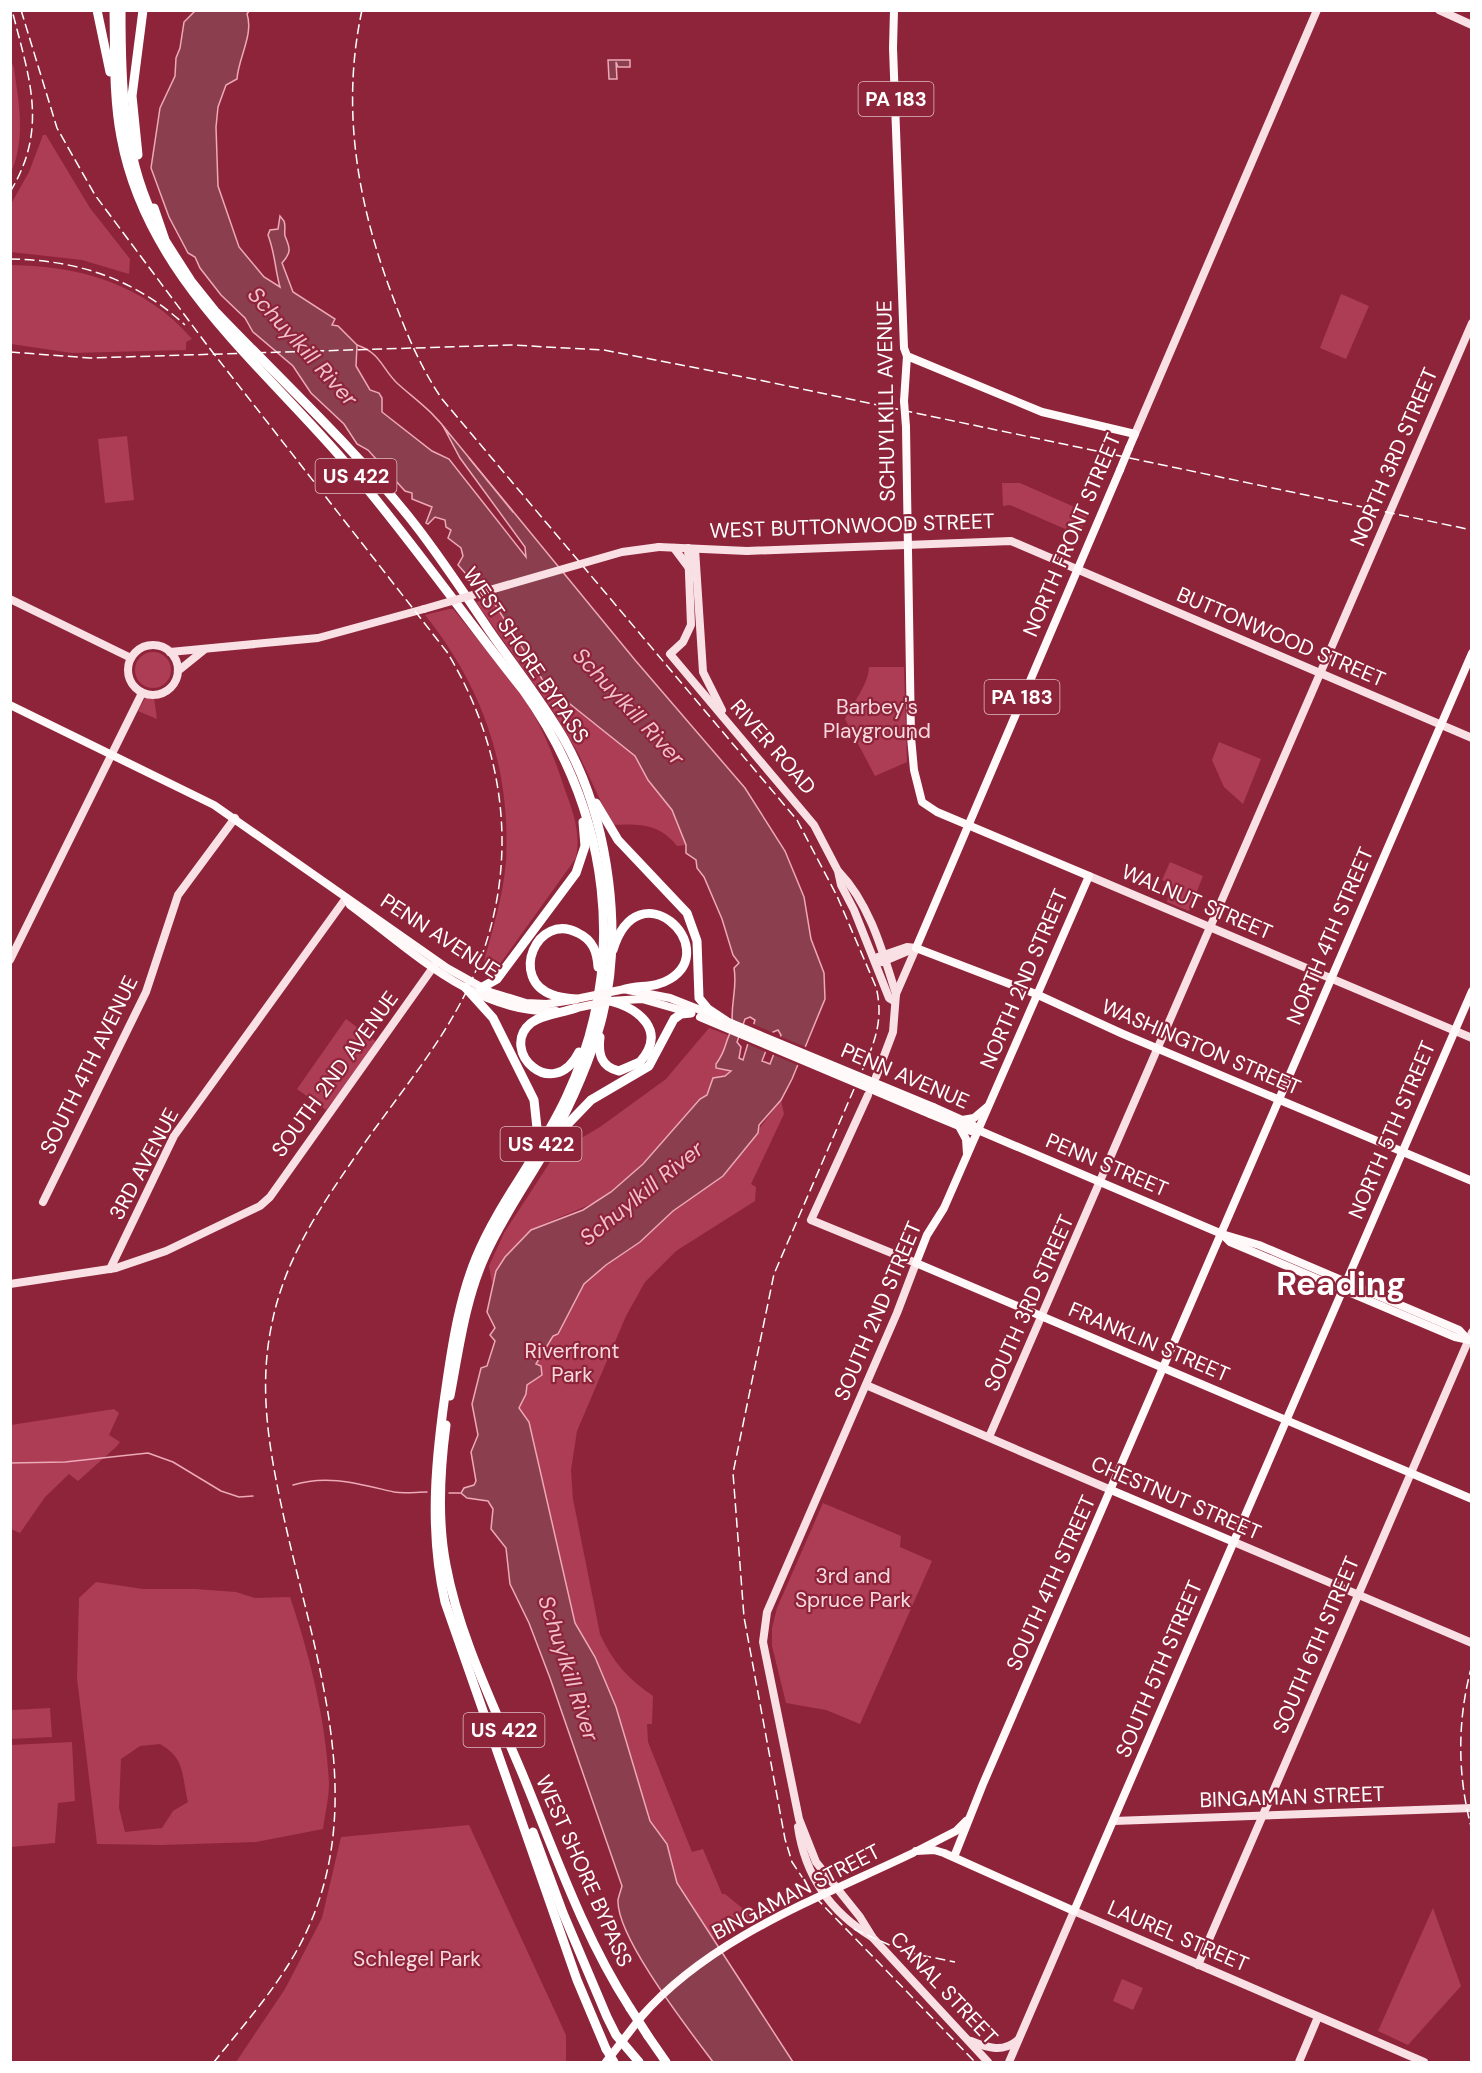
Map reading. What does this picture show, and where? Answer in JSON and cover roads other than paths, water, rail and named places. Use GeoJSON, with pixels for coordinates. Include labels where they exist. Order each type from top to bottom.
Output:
{"type":"FeatureCollection","features":[{"type":"Feature","properties":{"kind":"highway"},"geometry":{"type":"LineString","coordinates":[[97,10],[110,73],[115,126],[127,162]]}},
{"type":"Feature","properties":{"kind":"highway","name":"WEST SHORE BYPASS"},"geometry":{"type":"LineString","coordinates":[[114,10],[116,103],[127,162],[138,197],[159,242],[185,284],[345,462],[523,690],[560,751],[588,818],[599,863],[604,934],[599,990],[591,1025],[566,1099],[493,1224],[480,1258],[442,1436],[434,1509],[439,1576],[445,1602],[488,1719],[577,1980],[606,2049],[614,2062]]}},
{"type":"Feature","properties":{"kind":"highway","name":"WEST SHORE BYPASS"},"geometry":{"type":"LineString","coordinates":[[121,10],[122,89],[128,138],[150,209],[165,240],[215,311],[410,519],[549,714],[578,770],[593,808],[608,875],[611,908],[609,964],[603,1014],[579,1085],[527,1181],[480,1258]]}},
{"type":"Feature","properties":{"kind":"highway"},"geometry":{"type":"LineString","coordinates":[[143,10],[132,109],[139,160],[165,240]]}},
{"type":"Feature","properties":{"kind":"highway"},"geometry":{"type":"LineString","coordinates":[[578,770],[613,834],[679,903],[689,917],[697,941],[699,998],[708,1009],[726,1021]]}},
{"type":"Feature","properties":{"kind":"highway"},"geometry":{"type":"LineString","coordinates":[[481,988],[497,980],[576,873],[583,858],[586,839],[579,796]]}},
{"type":"Feature","properties":{"kind":"highway"},"geometry":{"type":"LineString","coordinates":[[609,964],[621,932],[637,916],[657,914],[671,921],[681,930],[686,954],[677,973],[660,984],[625,989]]}},
{"type":"Feature","properties":{"kind":"highway"},"geometry":{"type":"LineString","coordinates":[[576,1004],[547,993],[537,986],[530,972],[532,949],[541,938],[554,930],[573,930],[591,943],[597,958],[599,990]]}},
{"type":"Feature","properties":{"kind":"highway"},"geometry":{"type":"LineString","coordinates":[[465,987],[483,1004],[498,1026],[534,1100],[537,1113],[537,1132],[532,1147],[502,1202],[493,1224]]}},
{"type":"Feature","properties":{"kind":"highway"},"geometry":{"type":"LineString","coordinates":[[603,1014],[599,1049],[601,1060],[614,1070],[629,1069],[644,1058],[650,1039],[645,1019],[624,1002],[610,1001]]}},
{"type":"Feature","properties":{"kind":"highway"},"geometry":{"type":"LineString","coordinates":[[576,1004],[543,1017],[528,1027],[522,1038],[521,1048],[528,1063],[545,1074],[566,1069],[576,1058],[591,1025]]}},
{"type":"Feature","properties":{"kind":"highway"},"geometry":{"type":"LineString","coordinates":[[527,1181],[573,1116],[591,1100],[642,1072],[651,1062],[674,1019],[681,1014],[697,1013]]}},
{"type":"Feature","properties":{"kind":"highway","name":"WEST SHORE BYPASS"},"geometry":{"type":"LineString","coordinates":[[442,1436],[441,1502],[446,1565],[454,1600],[504,1731],[590,1939],[630,2008],[666,2062]]}},
{"type":"Feature","properties":{"kind":"highway"},"geometry":{"type":"LineString","coordinates":[[488,1719],[566,1922],[607,2017],[639,2062]]}},
{"type":"Feature","properties":{"kind":"highway"},"geometry":{"type":"LineString","coordinates":[[504,1731],[564,1903],[632,2062]]}},
{"type":"Feature","properties":{"kind":"main road","name":"SCHUYLKILL AVENUE"},"geometry":{"type":"LineString","coordinates":[[894,10],[893,48],[904,348],[907,356],[904,401],[911,736],[918,790]]}},
{"type":"Feature","properties":{"kind":"main road"},"geometry":{"type":"LineString","coordinates":[[907,356],[1042,412],[1135,434]]}},
{"type":"Feature","properties":{"kind":"main road","name":"NORTH FRONT STREET"},"geometry":{"type":"LineString","coordinates":[[916,948],[1135,434]]}},
{"type":"Feature","properties":{"kind":"main road","name":"NORTH 4TH STREET"},"geometry":{"type":"LineString","coordinates":[[1222,1234],[1472,652]]}},
{"type":"Feature","properties":{"kind":"main road","name":"PENN AVENUE"},"geometry":{"type":"LineString","coordinates":[[10,705],[235,818],[346,897],[354,900],[455,976],[465,987],[516,1009],[546,1011],[625,989],[661,996],[931,1110]]}},
{"type":"Feature","properties":{"kind":"main road","name":"WALNUT STREET"},"geometry":{"type":"LineString","coordinates":[[918,790],[924,805],[1089,876]]}},
{"type":"Feature","properties":{"kind":"main road","name":"NORTH 2ND STREET"},"geometry":{"type":"LineString","coordinates":[[978,1130],[1089,876]]}},
{"type":"Feature","properties":{"kind":"main road","name":"PENN AVENUE"},"geometry":{"type":"LineString","coordinates":[[346,897],[350,905],[434,966],[502,997],[526,1003],[576,1004],[610,1001]]}},
{"type":"Feature","properties":{"kind":"main road","name":"WASHINGTON STREET"},"geometry":{"type":"LineString","coordinates":[[916,948],[1036,994],[1158,1049],[1472,1181]]}},
{"type":"Feature","properties":{"kind":"main road"},"geometry":{"type":"LineString","coordinates":[[1004,983],[1025,998],[1027,1014]]}},
{"type":"Feature","properties":{"kind":"main road","name":"NORTH 5TH STREET"},"geometry":{"type":"LineString","coordinates":[[1345,1286],[1472,991]]}},
{"type":"Feature","properties":{"kind":"main road","name":"PENN AVENUE"},"geometry":{"type":"LineString","coordinates":[[624,1002],[660,1002],[726,1021],[978,1130]]}},
{"type":"Feature","properties":{"kind":"main road"},"geometry":{"type":"LineString","coordinates":[[1027,1014],[1034,1007],[1046,1003],[1063,1006]]}},
{"type":"Feature","properties":{"kind":"main road"},"geometry":{"type":"LineString","coordinates":[[967,1155],[966,1139],[960,1123],[974,1118],[990,1104]]}},
{"type":"Feature","properties":{"kind":"main road","name":"PENN STREET"},"geometry":{"type":"LineString","coordinates":[[978,1130],[1222,1234],[1244,1239],[1345,1286],[1459,1330],[1470,1337]]}},
{"type":"Feature","properties":{"kind":"main road","name":"SOUTH 2ND STREET"},"geometry":{"type":"LineString","coordinates":[[916,1263],[927,1235],[944,1208],[978,1130]]}},
{"type":"Feature","properties":{"kind":"main road","name":"SOUTH 4TH STREET"},"geometry":{"type":"LineString","coordinates":[[954,1857],[970,1814],[1222,1234]]}},
{"type":"Feature","properties":{"kind":"main road","name":"FRANKLIN STREET"},"geometry":{"type":"LineString","coordinates":[[916,1263],[1472,1499]]}},
{"type":"Feature","properties":{"kind":"main road","name":"SOUTH 5TH STREET"},"geometry":{"type":"LineString","coordinates":[[1074,1911],[1345,1286]]}},
{"type":"Feature","properties":{"kind":"main road","name":"CHESTNUT STREET"},"geometry":{"type":"LineString","coordinates":[[1111,1490],[1234,1542]]}},
{"type":"Feature","properties":{"kind":"main road","name":"SOUTH 4TH STREET"},"geometry":{"type":"LineString","coordinates":[[915,1852],[956,1831],[970,1814]]}},
{"type":"Feature","properties":{"kind":"main road","name":"LAUREL STREET"},"geometry":{"type":"LineString","coordinates":[[915,1852],[934,1850],[954,1857],[1074,1911]]}},
{"type":"Feature","properties":{"kind":"main road","name":"BINGAMAN STREET"},"geometry":{"type":"LineString","coordinates":[[606,2062],[640,2017],[682,1978],[740,1938],[915,1852]]}},
{"type":"Feature","properties":{"kind":"street","name":"NORTH FRONT STREET"},"geometry":{"type":"LineString","coordinates":[[1135,434],[1317,10]]}},
{"type":"Feature","properties":{"kind":"street"},"geometry":{"type":"LineString","coordinates":[[1439,10],[1472,25]]}},
{"type":"Feature","properties":{"kind":"street","name":"NORTH 3RD STREET"},"geometry":{"type":"LineString","coordinates":[[1210,927],[1472,323]]}},
{"type":"Feature","properties":{"kind":"street","name":"WEST BUTTONWOOD STREET"},"geometry":{"type":"LineString","coordinates":[[209,649],[327,637],[622,552],[659,548],[747,551],[1004,540],[1077,569]]}},
{"type":"Feature","properties":{"kind":"street"},"geometry":{"type":"LineString","coordinates":[[674,548],[692,566]]}},
{"type":"Feature","properties":{"kind":"street"},"geometry":{"type":"LineString","coordinates":[[691,548],[703,672],[725,717]]}},
{"type":"Feature","properties":{"kind":"street"},"geometry":{"type":"LineString","coordinates":[[692,566],[704,549]]}},
{"type":"Feature","properties":{"kind":"street","name":"RIVER ROAD"},"geometry":{"type":"LineString","coordinates":[[692,566],[692,625],[683,642],[670,654],[808,815],[838,871],[850,884],[875,936],[879,960]]}},
{"type":"Feature","properties":{"kind":"street","name":"BUTTONWOOD STREET"},"geometry":{"type":"LineString","coordinates":[[1077,569],[1472,738]]}},
{"type":"Feature","properties":{"kind":"street"},"geometry":{"type":"LineString","coordinates":[[10,599],[131,658]]}},
{"type":"Feature","properties":{"kind":"street"},"geometry":{"type":"LineString","coordinates":[[149,645],[160,646],[170,652],[209,649],[193,657],[178,671],[175,682],[168,691],[155,695],[142,693],[129,680],[128,668],[131,658],[138,650],[149,645]]}},
{"type":"Feature","properties":{"kind":"street"},"geometry":{"type":"LineString","coordinates":[[170,652],[178,671]]}},
{"type":"Feature","properties":{"kind":"street"},"geometry":{"type":"LineString","coordinates":[[10,960],[142,693]]}},
{"type":"Feature","properties":{"kind":"street","name":"SOUTH 4TH AVENUE"},"geometry":{"type":"LineString","coordinates":[[42,1202],[146,992],[178,895],[235,818]]}},
{"type":"Feature","properties":{"kind":"street","name":"RIVER ROAD"},"geometry":{"type":"LineString","coordinates":[[838,871],[841,885],[879,960],[895,998]]}},
{"type":"Feature","properties":{"kind":"street","name":"WALNUT STREET"},"geometry":{"type":"LineString","coordinates":[[1089,876],[1472,1038]]}},
{"type":"Feature","properties":{"kind":"street","name":"3RD AVENUE"},"geometry":{"type":"LineString","coordinates":[[110,1269],[174,1136],[346,897]]}},
{"type":"Feature","properties":{"kind":"street"},"geometry":{"type":"LineString","coordinates":[[1101,1182],[1210,927]]}},
{"type":"Feature","properties":{"kind":"street"},"geometry":{"type":"LineString","coordinates":[[875,936],[883,945],[897,950]]}},
{"type":"Feature","properties":{"kind":"street"},"geometry":{"type":"LineString","coordinates":[[879,960],[897,950],[907,947],[916,948]]}},
{"type":"Feature","properties":{"kind":"street","name":"NORTH FRONT STREET"},"geometry":{"type":"LineString","coordinates":[[876,1077],[893,1032],[895,998],[916,948]]}},
{"type":"Feature","properties":{"kind":"street"},"geometry":{"type":"LineString","coordinates":[[879,960],[916,948]]}},
{"type":"Feature","properties":{"kind":"street","name":"SOUTH 2ND AVENUE"},"geometry":{"type":"LineString","coordinates":[[110,1269],[166,1251],[229,1222],[265,1202],[434,966]]}},
{"type":"Feature","properties":{"kind":"street","name":"FRANKLIN STREET"},"geometry":{"type":"LineString","coordinates":[[868,1095],[811,1220],[916,1263]]}},
{"type":"Feature","properties":{"kind":"street","name":"SOUTH 3RD STREET"},"geometry":{"type":"LineString","coordinates":[[989,1437],[1101,1182]]}},
{"type":"Feature","properties":{"kind":"street","name":"SOUTH 2ND STREET"},"geometry":{"type":"LineString","coordinates":[[775,1708],[763,1642],[764,1622],[916,1263]]}},
{"type":"Feature","properties":{"kind":"street"},"geometry":{"type":"LineString","coordinates":[[10,1284],[110,1269]]}},
{"type":"Feature","properties":{"kind":"street","name":"SOUTH 6TH STREET"},"geometry":{"type":"LineString","coordinates":[[1198,1965],[1470,1337]]}},
{"type":"Feature","properties":{"kind":"street","name":"CHESTNUT STREET"},"geometry":{"type":"LineString","coordinates":[[866,1385],[1111,1490]]}},
{"type":"Feature","properties":{"kind":"street","name":"CHESTNUT STREET"},"geometry":{"type":"LineString","coordinates":[[1234,1542],[1472,1643]]}},
{"type":"Feature","properties":{"kind":"street","name":"CANAL STREET"},"geometry":{"type":"LineString","coordinates":[[775,1708],[799,1819],[803,1853],[819,1890],[840,1914],[873,1938],[988,2062]]}},
{"type":"Feature","properties":{"kind":"street","name":"BINGAMAN STREET"},"geometry":{"type":"LineString","coordinates":[[1114,1821],[1472,1808]]}},
{"type":"Feature","properties":{"kind":"street","name":"CANAL STREET"},"geometry":{"type":"LineString","coordinates":[[799,1819],[816,1862],[860,1917],[873,1938]]}},
{"type":"Feature","properties":{"kind":"street","name":"LAUREL STREET"},"geometry":{"type":"LineString","coordinates":[[1074,1911],[1424,2062]]}},
{"type":"Feature","properties":{"kind":"street","name":"SOUTH 5TH STREET"},"geometry":{"type":"LineString","coordinates":[[1009,2062],[1074,1911]]}},
{"type":"Feature","properties":{"kind":"street"},"geometry":{"type":"LineString","coordinates":[[1299,2062],[1318,2017]]}},
{"type":"Feature","properties":{"kind":"street"},"geometry":{"type":"LineString","coordinates":[[970,2041],[994,2049],[1008,2047],[1019,2038]]}},
{"type":"Feature","properties":{"kind":"water","name":"Schuylkill River"},"geometry":{"type":"Polygon","coordinates":[[[195,11],[249,11],[247,14],[249,30],[237,79],[226,85],[218,107],[216,127],[218,186],[239,247],[264,277],[280,287],[268,235],[270,230],[278,229],[280,216],[284,221],[289,250],[282,263],[293,292],[335,319],[332,325],[338,326],[357,345],[356,366],[370,390],[379,393],[382,398],[382,412],[432,451],[449,459],[526,557],[525,547],[460,458],[443,426],[635,660],[745,788],[785,851],[804,897],[811,939],[824,973],[825,999],[781,1100],[759,1125],[758,1133],[723,1176],[673,1211],[640,1242],[606,1265],[584,1284],[558,1334],[553,1336],[536,1364],[541,1366],[542,1375],[527,1385],[526,1394],[519,1408],[529,1422],[575,1623],[595,1657],[616,1707],[650,1821],[667,1844],[677,1883],[793,2062],[713,2062],[672,2007],[641,1959],[621,1916],[618,1900],[622,1886],[550,1678],[529,1623],[510,1584],[506,1548],[491,1529],[493,1509],[488,1501],[467,1498],[461,1493],[464,1488],[474,1485],[476,1481],[471,1452],[478,1435],[472,1404],[481,1368],[487,1366],[495,1341],[490,1335],[495,1328],[487,1312],[496,1271],[505,1257],[531,1230],[583,1210],[611,1192],[643,1164],[700,1099],[707,1095],[713,1078],[725,1076],[731,1071],[716,1068],[716,1064],[733,1028],[734,968],[739,963],[733,955],[722,919],[704,877],[697,868],[696,860],[686,853],[686,845],[672,810],[648,780],[635,756],[542,679],[491,598],[478,583],[465,579],[466,574],[458,565],[463,556],[461,548],[448,538],[451,530],[446,527],[445,520],[435,517],[428,524],[426,523],[432,507],[412,499],[412,493],[405,491],[368,450],[357,444],[344,424],[311,393],[293,366],[253,332],[245,318],[221,295],[200,268],[195,257],[188,253],[169,217],[151,168],[160,108],[175,76],[176,58],[184,22],[195,11]],[[750,1017],[745,1019],[737,1042],[741,1047],[739,1058],[743,1060],[755,1020],[750,1017]],[[778,1030],[773,1032],[762,1061],[770,1064],[781,1035],[778,1030]]]}},
{"type":"Feature","properties":{"kind":"water"},"geometry":{"type":"Polygon","coordinates":[[[608,60],[630,60],[630,67],[618,67],[616,62],[617,79],[609,79],[608,60]]]}},
{"type":"Feature","properties":{"kind":"waterway"},"geometry":{"type":"LineString","coordinates":[[357,345],[371,352],[398,384],[431,413],[449,434]]}},
{"type":"Feature","properties":{"kind":"waterway"},"geometry":{"type":"LineString","coordinates":[[469,458],[513,512]]}},
{"type":"Feature","properties":{"kind":"waterway"},"geometry":{"type":"LineString","coordinates":[[10,1463],[65,1462],[148,1453],[173,1462],[221,1491],[239,1497],[253,1496]]}},
{"type":"Feature","properties":{"kind":"waterway"},"geometry":{"type":"LineString","coordinates":[[293,1485],[331,1480],[356,1483],[398,1493],[427,1492]]}},
{"type":"Feature","properties":{"kind":"waterway"},"geometry":{"type":"LineString","coordinates":[[449,1493],[460,1493]]}},
{"type":"Feature","properties":{"kind":"railway"},"geometry":{"type":"LineString","coordinates":[[10,192],[22,169],[29,146],[32,124],[29,81],[12,10]]}},
{"type":"Feature","properties":{"kind":"railway"},"geometry":{"type":"LineString","coordinates":[[21,10],[57,128],[95,195],[207,345],[447,652],[469,694],[486,737],[497,781],[502,825],[501,870],[494,915],[481,959],[461,1002],[428,1056],[322,1206],[297,1250],[278,1297],[268,1349],[266,1375],[268,1426],[280,1502],[324,1688],[332,1741],[335,1795],[331,1848],[319,1900],[296,1952],[268,1995],[214,2062]]}},
{"type":"Feature","properties":{"kind":"railway"},"geometry":{"type":"LineString","coordinates":[[362,10],[353,82],[353,118],[361,188],[379,258],[413,347],[442,399],[797,820],[837,896],[876,987],[879,1020],[871,1050],[862,1071]]}},
{"type":"Feature","properties":{"kind":"railway"},"geometry":{"type":"LineString","coordinates":[[10,259],[59,263],[104,275],[146,295],[185,325]]}},
{"type":"Feature","properties":{"kind":"railway"},"geometry":{"type":"LineString","coordinates":[[10,352],[90,358],[511,345],[604,350],[759,380],[1472,530]]}},
{"type":"Feature","properties":{"kind":"railway"},"geometry":{"type":"LineString","coordinates":[[854,1089],[774,1274],[733,1473],[744,1617],[785,1839],[792,1862],[816,1898],[975,2062]]}},
{"type":"Feature","properties":{"kind":"railway"},"geometry":{"type":"LineString","coordinates":[[1472,1665],[1461,1727],[1461,1768],[1472,1830]]}},
{"type":"Feature","properties":{"kind":"railway"},"geometry":{"type":"LineString","coordinates":[[854,1929],[905,1952],[955,1962]]}},
{"type":"Feature","properties":{"kind":"district","name":"Reading"},"geometry":{"type":"Point","coordinates":[1341,1283]}},
{"type":"Feature","properties":{"kind":"park label","name":"Barbey's Playground"},"geometry":{"type":"Point","coordinates":[877,719]}},
{"type":"Feature","properties":{"kind":"park label","name":"Riverfront Park"},"geometry":{"type":"Point","coordinates":[572,1363]}},
{"type":"Feature","properties":{"kind":"park label","name":"3rd and Spruce Park"},"geometry":{"type":"Point","coordinates":[853,1588]}},
{"type":"Feature","properties":{"kind":"park label","name":"Schlegel Park"},"geometry":{"type":"Point","coordinates":[417,1959]}}]}
